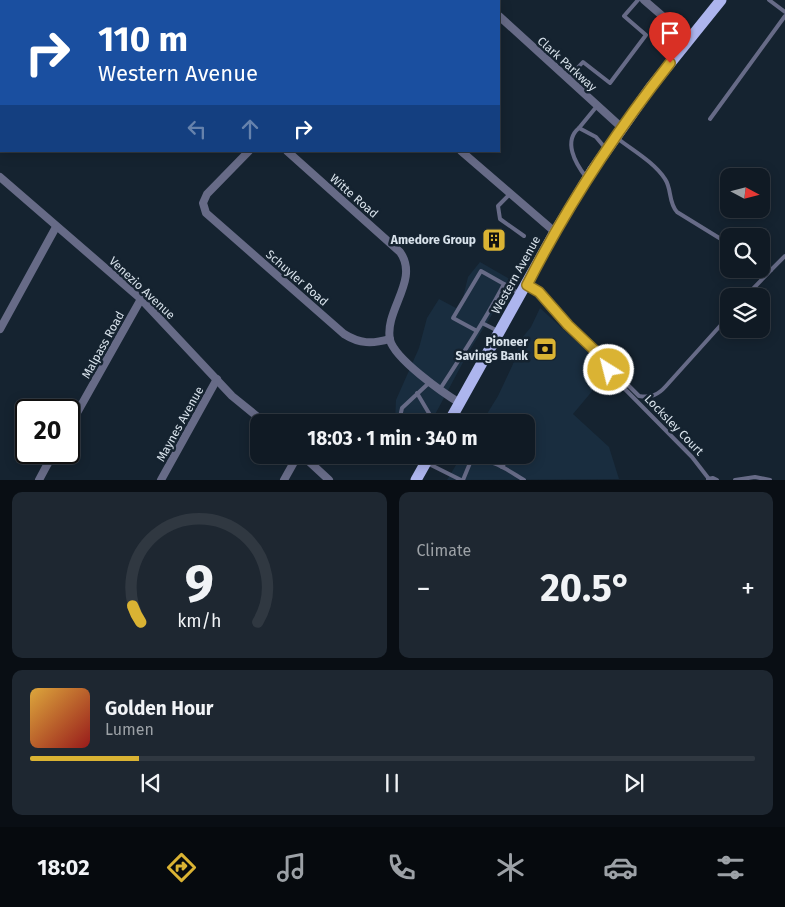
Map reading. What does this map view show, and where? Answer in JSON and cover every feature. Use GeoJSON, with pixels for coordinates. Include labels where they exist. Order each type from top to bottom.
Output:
{"type":"FeatureCollection","features":[{"type":"Feature","properties":{"kind":"main road","name":"Western Avenue"},"geometry":{"type":"LineString","coordinates":[[453,414],[555,232],[606,149],[689,39],[721,0]]}},
{"type":"Feature","properties":{"kind":"main road"},"geometry":{"type":"LineString","coordinates":[[416,480],[425,464]]}},
{"type":"Feature","properties":{"kind":"street"},"geometry":{"type":"LineString","coordinates":[[644,0],[689,39]]}},
{"type":"Feature","properties":{"kind":"street","name":"Clark Parkway"},"geometry":{"type":"LineString","coordinates":[[500,17],[597,106],[618,132]]}},
{"type":"Feature","properties":{"kind":"street","name":"Schuyler Road"},"geometry":{"type":"LineString","coordinates":[[248,152],[207,194],[203,203],[206,213],[344,334],[365,343],[374,344],[390,339]]}},
{"type":"Feature","properties":{"kind":"street","name":"Witte Road"},"geometry":{"type":"LineString","coordinates":[[289,152],[400,252],[405,259],[405,280],[392,321],[390,339]]}},
{"type":"Feature","properties":{"kind":"street"},"geometry":{"type":"LineString","coordinates":[[462,152],[555,232]]}},
{"type":"Feature","properties":{"kind":"street","name":"Venezio Avenue"},"geometry":{"type":"LineString","coordinates":[[0,177],[141,299],[232,396],[254,414]]}},
{"type":"Feature","properties":{"kind":"street"},"geometry":{"type":"LineString","coordinates":[[0,328],[56,227]]}},
{"type":"Feature","properties":{"kind":"street","name":"Malpass Road"},"geometry":{"type":"LineString","coordinates":[[80,407],[141,299]]}},
{"type":"Feature","properties":{"kind":"street"},"geometry":{"type":"LineString","coordinates":[[390,339],[399,354],[430,382],[460,403]]}},
{"type":"Feature","properties":{"kind":"street","name":"Maynes Avenue"},"geometry":{"type":"LineString","coordinates":[[161,480],[217,379]]}},
{"type":"Feature","properties":{"kind":"street"},"geometry":{"type":"LineString","coordinates":[[39,480],[48,464]]}},
{"type":"Feature","properties":{"kind":"street"},"geometry":{"type":"LineString","coordinates":[[284,480],[293,464]]}},
{"type":"Feature","properties":{"kind":"street"},"geometry":{"type":"LineString","coordinates":[[312,464],[329,480]]}},
{"type":"Feature","properties":{"kind":"lane"},"geometry":{"type":"LineString","coordinates":[[567,79],[583,62],[610,83],[646,35],[624,16],[638,0]]}},
{"type":"Feature","properties":{"kind":"lane"},"geometry":{"type":"LineString","coordinates":[[710,119],[785,14],[769,0]]}},
{"type":"Feature","properties":{"kind":"lane"},"geometry":{"type":"LineString","coordinates":[[588,178],[576,164],[571,140],[574,133],[597,106]]}},
{"type":"Feature","properties":{"kind":"lane"},"geometry":{"type":"LineString","coordinates":[[579,128],[596,137],[606,149]]}},
{"type":"Feature","properties":{"kind":"lane"},"geometry":{"type":"LineString","coordinates":[[618,132],[665,179],[672,205],[677,212],[720,238]]}},
{"type":"Feature","properties":{"kind":"lane"},"geometry":{"type":"LineString","coordinates":[[509,194],[498,206],[500,219],[524,236]]}},
{"type":"Feature","properties":{"kind":"lane"},"geometry":{"type":"LineString","coordinates":[[754,288],[785,256]]}},
{"type":"Feature","properties":{"kind":"lane"},"geometry":{"type":"LineString","coordinates":[[477,331],[453,318],[481,271],[504,284],[539,292],[568,325],[639,396],[647,398],[658,394],[720,326]]}},
{"type":"Feature","properties":{"kind":"lane"},"geometry":{"type":"LineString","coordinates":[[440,389],[482,323],[504,284]]}},
{"type":"Feature","properties":{"kind":"lane"},"geometry":{"type":"LineString","coordinates":[[482,323],[500,332]]}},
{"type":"Feature","properties":{"kind":"lane","name":"Locksley Court"},"geometry":{"type":"LineString","coordinates":[[608,363],[614,376],[692,457],[708,479],[717,480]]}},
{"type":"Feature","properties":{"kind":"lane"},"geometry":{"type":"LineString","coordinates":[[401,414],[402,408],[430,382]]}},
{"type":"Feature","properties":{"kind":"lane"},"geometry":{"type":"LineString","coordinates":[[417,394],[429,414]]}},
{"type":"Feature","properties":{"kind":"lane"},"geometry":{"type":"LineString","coordinates":[[437,464],[462,480],[470,463],[478,460],[487,461],[502,467],[524,480]]}},
{"type":"Feature","properties":{"kind":"lane"},"geometry":{"type":"LineString","coordinates":[[736,480],[755,477],[770,480]]}},
{"type":"Feature","properties":{"kind":"shaded area"},"geometry":{"type":"Polygon","coordinates":[[[480,262],[513,281],[468,353],[435,414],[395,414],[396,400],[419,348],[427,318],[439,299],[456,308],[462,302],[468,277],[480,262]]]}},
{"type":"Feature","properties":{"kind":"shaded area"},"geometry":{"type":"Polygon","coordinates":[[[540,308],[609,371],[573,414],[609,447],[619,479],[447,480],[457,464],[535,464],[535,414],[487,414],[513,364],[522,338],[531,327],[540,308]]]}},
{"type":"Feature","properties":{"kind":"place","name":"Amedore Group"},"geometry":{"type":"Point","coordinates":[494,240]}},
{"type":"Feature","properties":{"kind":"place","name":"Pioneer Savings Bank"},"geometry":{"type":"Point","coordinates":[545,349]}},
{"type":"Feature","properties":{"kind":"route"},"geometry":{"type":"LineString","coordinates":[[609,370],[608,363],[568,325],[539,292],[527,285],[555,232],[592,171],[621,127],[670,63]]}}]}
